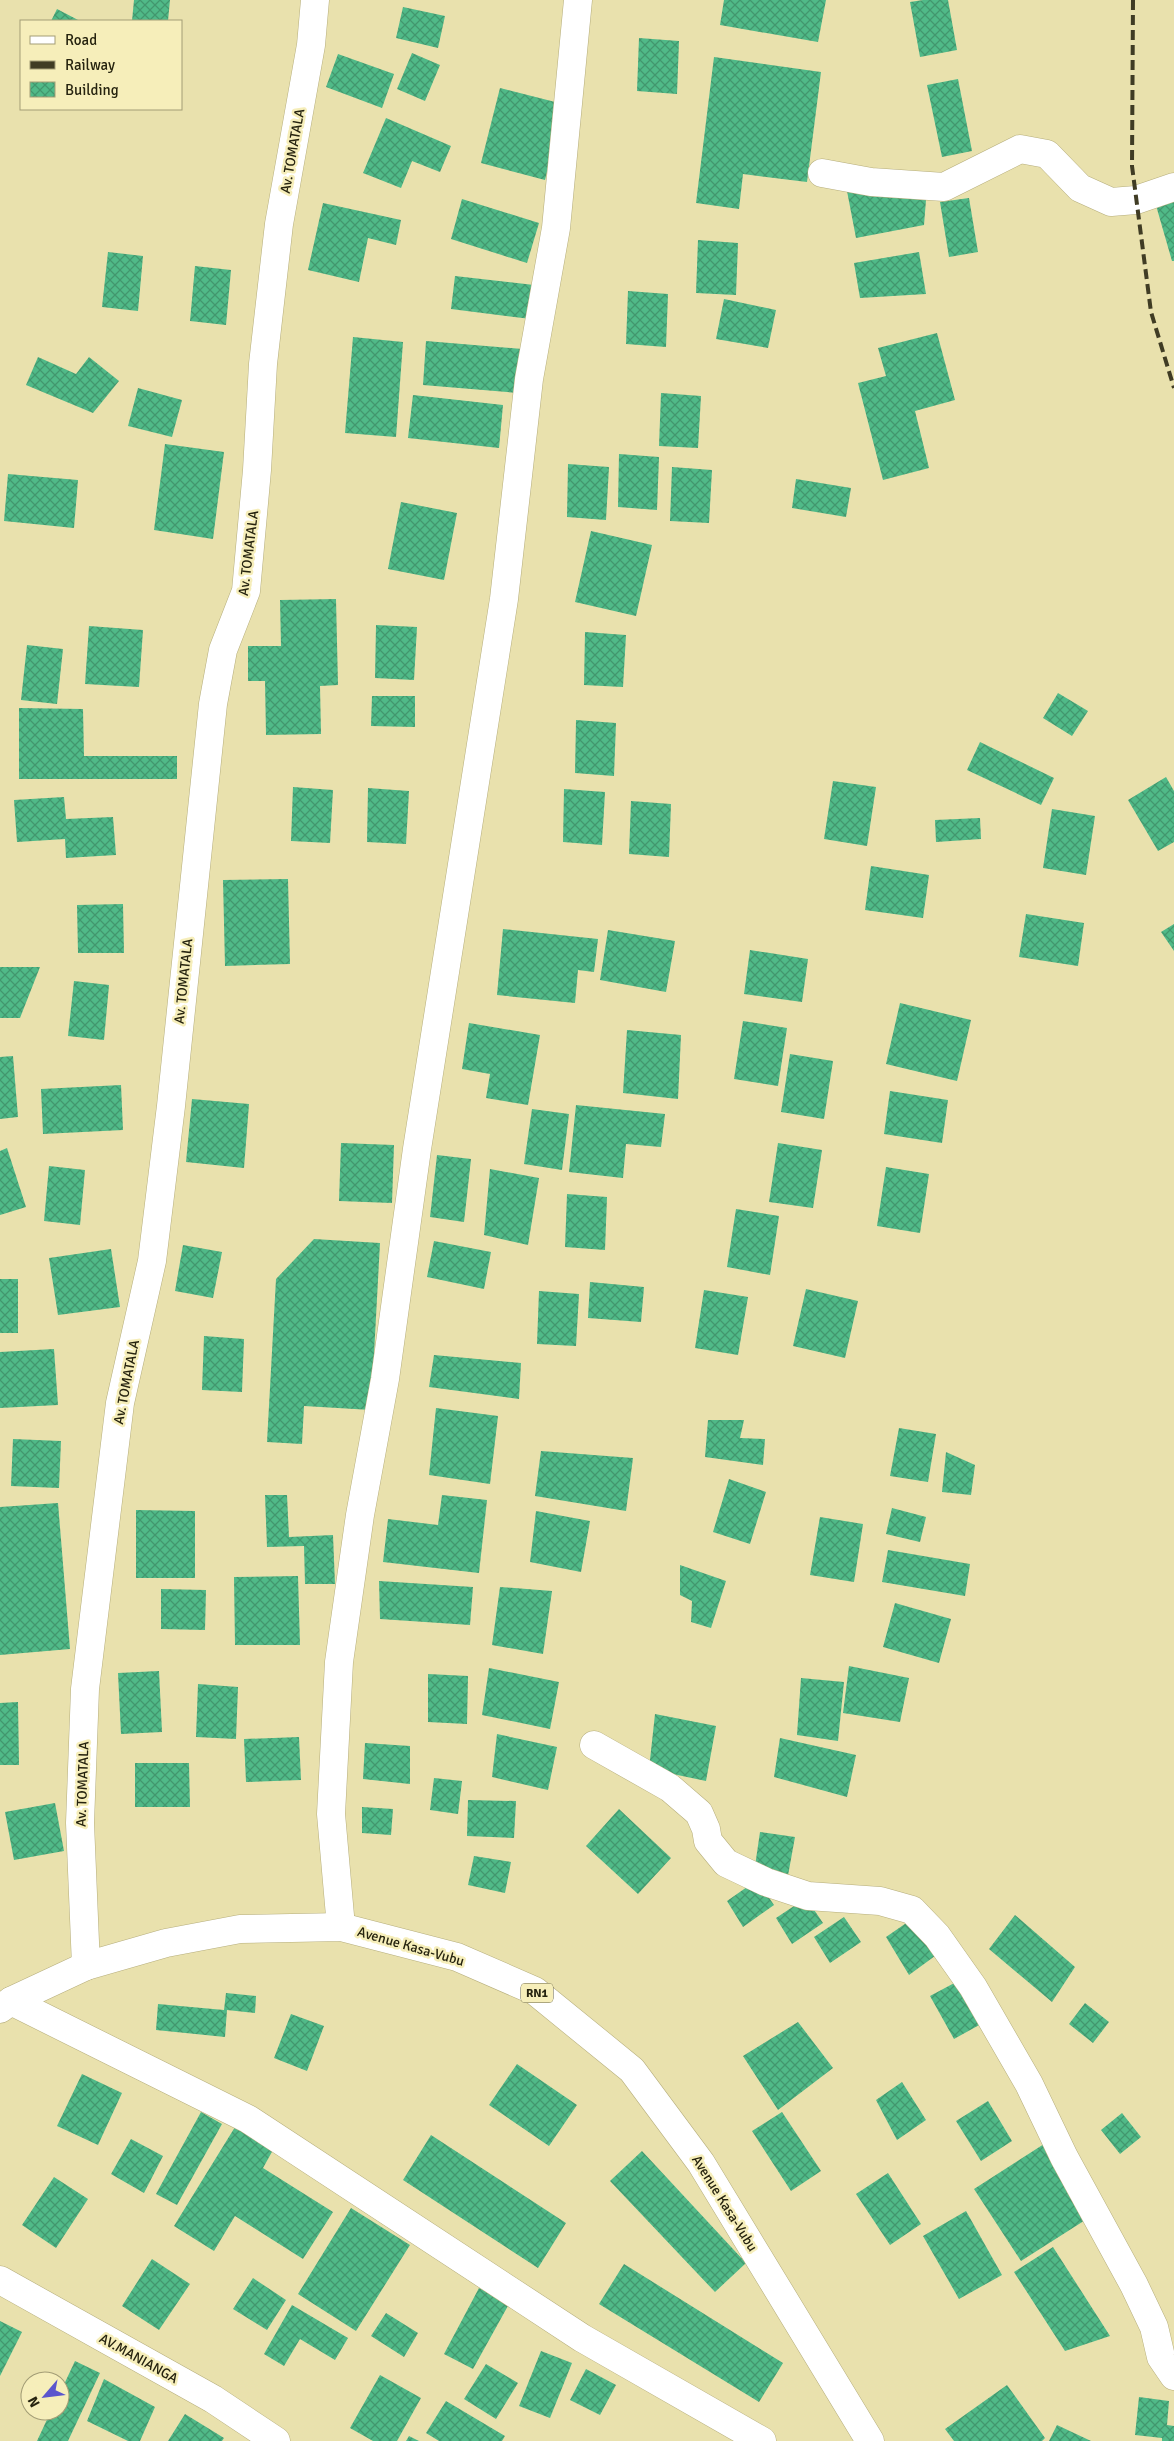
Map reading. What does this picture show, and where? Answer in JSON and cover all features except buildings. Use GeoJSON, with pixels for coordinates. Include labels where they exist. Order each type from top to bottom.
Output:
{"type":"FeatureCollection","features":[{"type":"Feature","properties":{"kind":"main road","name":"Av. TOMATALA"},"geometry":{"type":"LineString","coordinates":[[86,1966],[80,1823],[85,1689],[120,1402],[152,1261],[171,1106],[213,704],[223,650],[246,591],[257,470],[263,364],[278,224],[311,45],[316,0]]}},
{"type":"Feature","properties":{"kind":"main road"},"geometry":{"type":"LineString","coordinates":[[341,1927],[331,1814],[339,1662],[360,1515],[385,1379],[417,1149],[504,599],[529,379],[556,228],[578,0]]}},
{"type":"Feature","properties":{"kind":"main road"},"geometry":{"type":"LineString","coordinates":[[822,173],[871,182],[944,187],[1020,149],[1047,154],[1080,188],[1111,202],[1136,200],[1174,186]]}},
{"type":"Feature","properties":{"kind":"main road"},"geometry":{"type":"LineString","coordinates":[[594,1745],[670,1788],[699,1812],[706,1829],[708,1842],[726,1863],[766,1882],[808,1896],[880,1901],[912,1910],[937,1936],[973,1987],[1029,2084],[1064,2158],[1134,2285],[1154,2327],[1161,2357],[1174,2376]]}},
{"type":"Feature","properties":{"kind":"main road","name":"Avenue Kasa-Vubu"},"geometry":{"type":"LineString","coordinates":[[6,2005],[86,1966],[166,1943],[240,1930],[341,1927],[457,1957],[535,1991],[632,2070],[701,2163],[870,2441]]}},
{"type":"Feature","properties":{"kind":"main road"},"geometry":{"type":"LineString","coordinates":[[6,2005],[248,2118],[582,2338],[762,2441]]}},
{"type":"Feature","properties":{"kind":"main road","name":"AV.MANIANGA"},"geometry":{"type":"LineString","coordinates":[[0,2280],[214,2399],[276,2441]]}},
{"type":"Feature","properties":{"kind":"railway"},"geometry":{"type":"LineString","coordinates":[[1133,0],[1132,166],[1151,312],[1174,388]]}}]}
